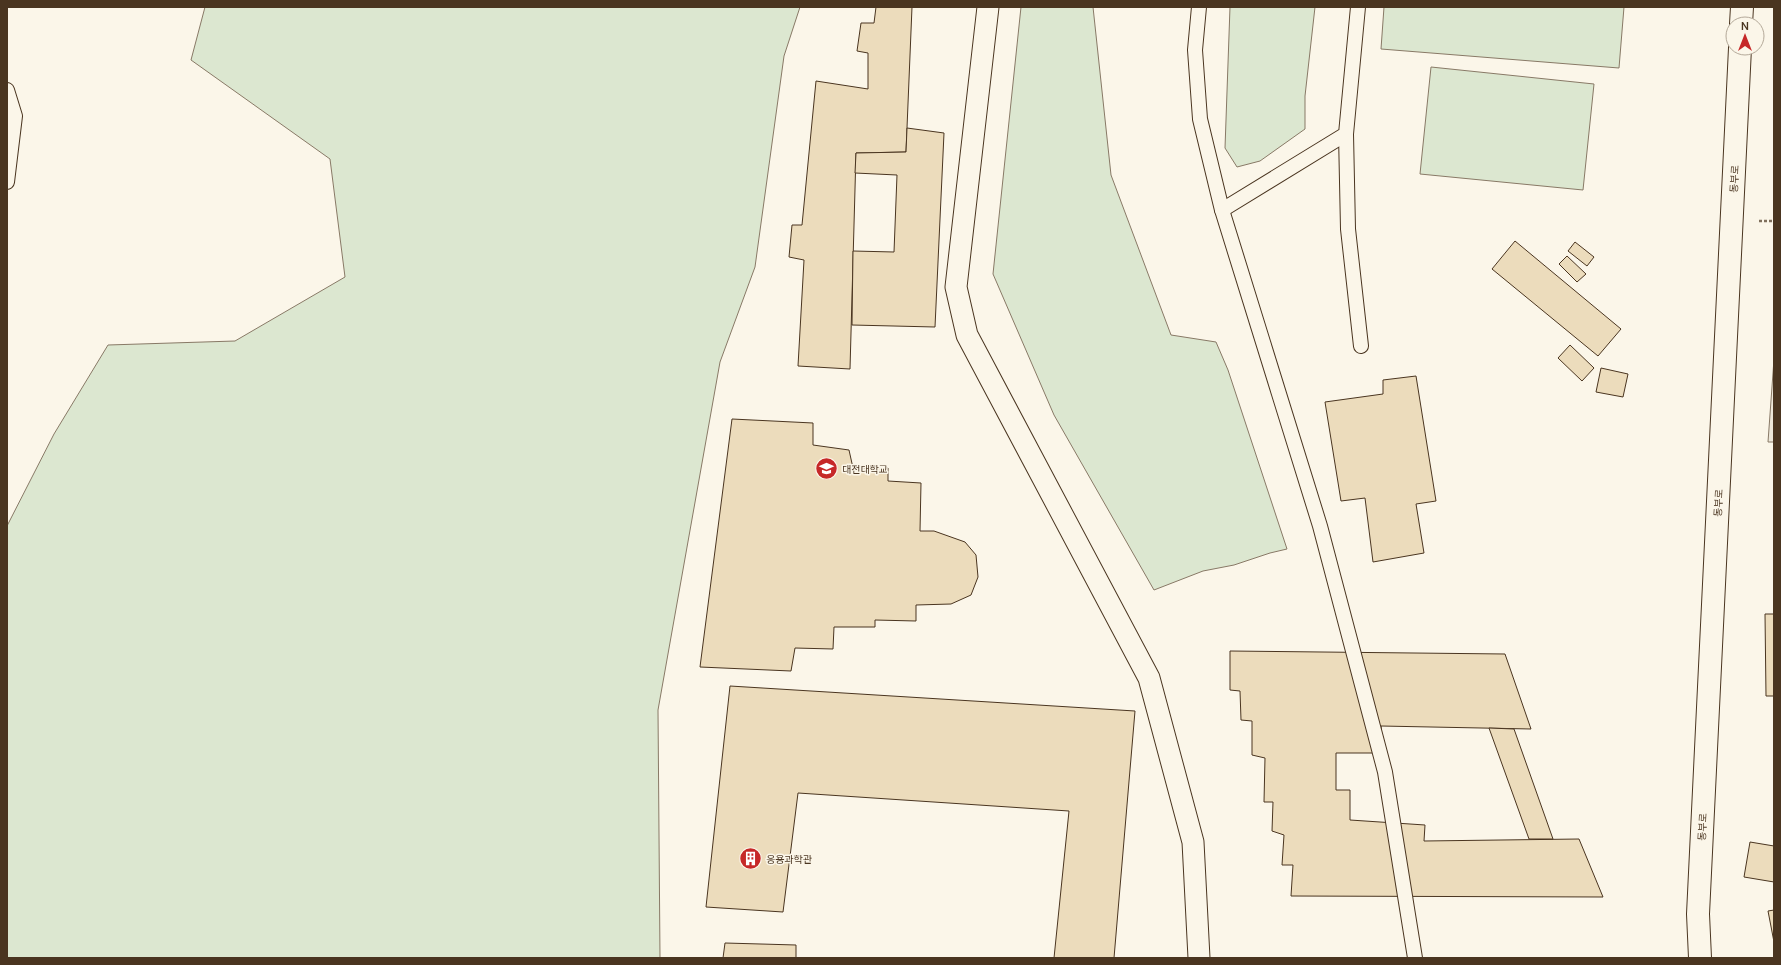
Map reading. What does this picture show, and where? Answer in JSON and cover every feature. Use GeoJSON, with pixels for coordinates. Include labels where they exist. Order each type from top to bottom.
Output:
{"type":"FeatureCollection","features":[{"type":"Feature","properties":{"kind":"main road","name":"동부로"},"geometry":{"type":"LineString","coordinates":[[1700,958],[1698,914],[1740,56]]}},
{"type":"Feature","properties":{"kind":"street"},"geometry":{"type":"LineString","coordinates":[[988,7],[956,287],[967,335],[1149,678],[1193,842],[1199,958]]}},
{"type":"Feature","properties":{"kind":"lane"},"geometry":{"type":"LineString","coordinates":[[1200,7],[1195,50],[1200,119],[1222,210],[1320,526],[1385,772],[1415,958]]}},
{"type":"Feature","properties":{"kind":"lane"},"geometry":{"type":"LineString","coordinates":[[1358,7],[1346,134],[1348,229],[1361,346]]}},
{"type":"Feature","properties":{"kind":"lane"},"geometry":{"type":"LineString","coordinates":[[7,90],[15,116],[7,182]]}},
{"type":"Feature","properties":{"kind":"lane"},"geometry":{"type":"LineString","coordinates":[[1222,210],[1346,134]]}},
{"type":"Feature","properties":{"kind":"green space"},"geometry":{"type":"Polygon","coordinates":[[[205,7],[800,7],[784,56],[755,267],[720,362],[658,710],[660,958],[7,958],[7,526],[54,434],[108,345],[235,341],[345,277],[330,159],[191,60],[205,7]]]}},
{"type":"Feature","properties":{"kind":"green space"},"geometry":{"type":"Polygon","coordinates":[[[1021,7],[1093,7],[1111,175],[1171,335],[1216,342],[1228,370],[1287,549],[1234,565],[1203,571],[1154,590],[1054,415],[993,274],[1021,7]]]}},
{"type":"Feature","properties":{"kind":"green space"},"geometry":{"type":"Polygon","coordinates":[[[1230,7],[1315,7],[1305,96],[1305,129],[1260,161],[1237,167],[1225,148],[1230,7]]]}},
{"type":"Feature","properties":{"kind":"green space"},"geometry":{"type":"Polygon","coordinates":[[[1384,7],[1624,7],[1619,68],[1381,49],[1384,7]]]}},
{"type":"Feature","properties":{"kind":"green space"},"geometry":{"type":"Polygon","coordinates":[[[1431,67],[1594,84],[1583,190],[1420,174],[1431,67]]]}},
{"type":"Feature","properties":{"kind":"shaded area"},"geometry":{"type":"Polygon","coordinates":[[[1774,359],[1774,442],[1768,442],[1774,359]]]}},
{"type":"Feature","properties":{"kind":"building"},"geometry":{"type":"Polygon","coordinates":[[[876,7],[912,7],[906,152],[856,153],[850,369],[798,366],[804,260],[789,257],[792,225],[802,225],[816,81],[868,89],[868,53],[857,51],[861,23],[874,23],[876,7]]]}},
{"type":"Feature","properties":{"kind":"building"},"geometry":{"type":"Polygon","coordinates":[[[907,128],[944,133],[935,327],[852,325],[853,251],[894,252],[897,175],[855,173],[856,153],[906,152],[907,128]]]}},
{"type":"Feature","properties":{"kind":"building"},"geometry":{"type":"Polygon","coordinates":[[[1515,241],[1621,329],[1598,356],[1492,269],[1515,241]]]}},
{"type":"Feature","properties":{"kind":"building"},"geometry":{"type":"Polygon","coordinates":[[[1575,242],[1594,257],[1587,266],[1568,251],[1575,242]]]}},
{"type":"Feature","properties":{"kind":"building"},"geometry":{"type":"Polygon","coordinates":[[[1567,256],[1586,274],[1577,282],[1559,264],[1567,256]]]}},
{"type":"Feature","properties":{"kind":"building"},"geometry":{"type":"Polygon","coordinates":[[[1570,345],[1594,368],[1582,381],[1558,358],[1570,345]]]}},
{"type":"Feature","properties":{"kind":"building"},"geometry":{"type":"Polygon","coordinates":[[[1601,368],[1628,374],[1623,397],[1596,392],[1601,368]]]}},
{"type":"Feature","properties":{"kind":"building"},"geometry":{"type":"Polygon","coordinates":[[[1416,376],[1436,501],[1416,504],[1424,553],[1373,562],[1365,498],[1341,501],[1325,402],[1383,394],[1383,380],[1416,376]]]}},
{"type":"Feature","properties":{"kind":"building"},"geometry":{"type":"Polygon","coordinates":[[[732,419],[813,423],[813,445],[849,450],[853,468],[888,468],[888,481],[921,483],[920,531],[934,531],[965,542],[976,555],[978,577],[971,595],[951,604],[916,605],[916,621],[875,620],[875,627],[834,627],[833,649],[795,648],[791,671],[700,667],[732,419]]]}},
{"type":"Feature","properties":{"kind":"building"},"geometry":{"type":"Polygon","coordinates":[[[1765,614],[1774,614],[1774,696],[1766,696],[1765,614]]]}},
{"type":"Feature","properties":{"kind":"building"},"geometry":{"type":"Polygon","coordinates":[[[1230,651],[1505,654],[1531,729],[1381,726],[1383,753],[1336,753],[1336,790],[1350,790],[1350,820],[1425,825],[1424,841],[1579,839],[1603,897],[1291,896],[1293,865],[1282,865],[1284,835],[1272,831],[1273,802],[1264,802],[1265,758],[1252,755],[1252,721],[1241,720],[1240,691],[1230,690],[1230,651]]]}},
{"type":"Feature","properties":{"kind":"building","name":"응용과학관"},"geometry":{"type":"Polygon","coordinates":[[[730,686],[1135,711],[1114,958],[1054,958],[1069,811],[798,793],[783,912],[706,907],[730,686]]]}},
{"type":"Feature","properties":{"kind":"building"},"geometry":{"type":"Polygon","coordinates":[[[1489,728],[1514,729],[1553,839],[1529,839],[1489,728]]]}},
{"type":"Feature","properties":{"kind":"building"},"geometry":{"type":"Polygon","coordinates":[[[1750,842],[1774,846],[1774,882],[1744,877],[1750,842]]]}},
{"type":"Feature","properties":{"kind":"building"},"geometry":{"type":"Polygon","coordinates":[[[1774,910],[1774,942],[1768,911],[1774,910]]]}},
{"type":"Feature","properties":{"kind":"building"},"geometry":{"type":"Polygon","coordinates":[[[725,943],[796,945],[796,958],[723,958],[725,943]]]}},
{"type":"Feature","properties":{"kind":"place","name":"대전대학교"},"geometry":{"type":"Point","coordinates":[827,469]}},
{"type":"Feature","properties":{"kind":"place","name":"응용과학관"},"geometry":{"type":"Point","coordinates":[750,859]}}]}
